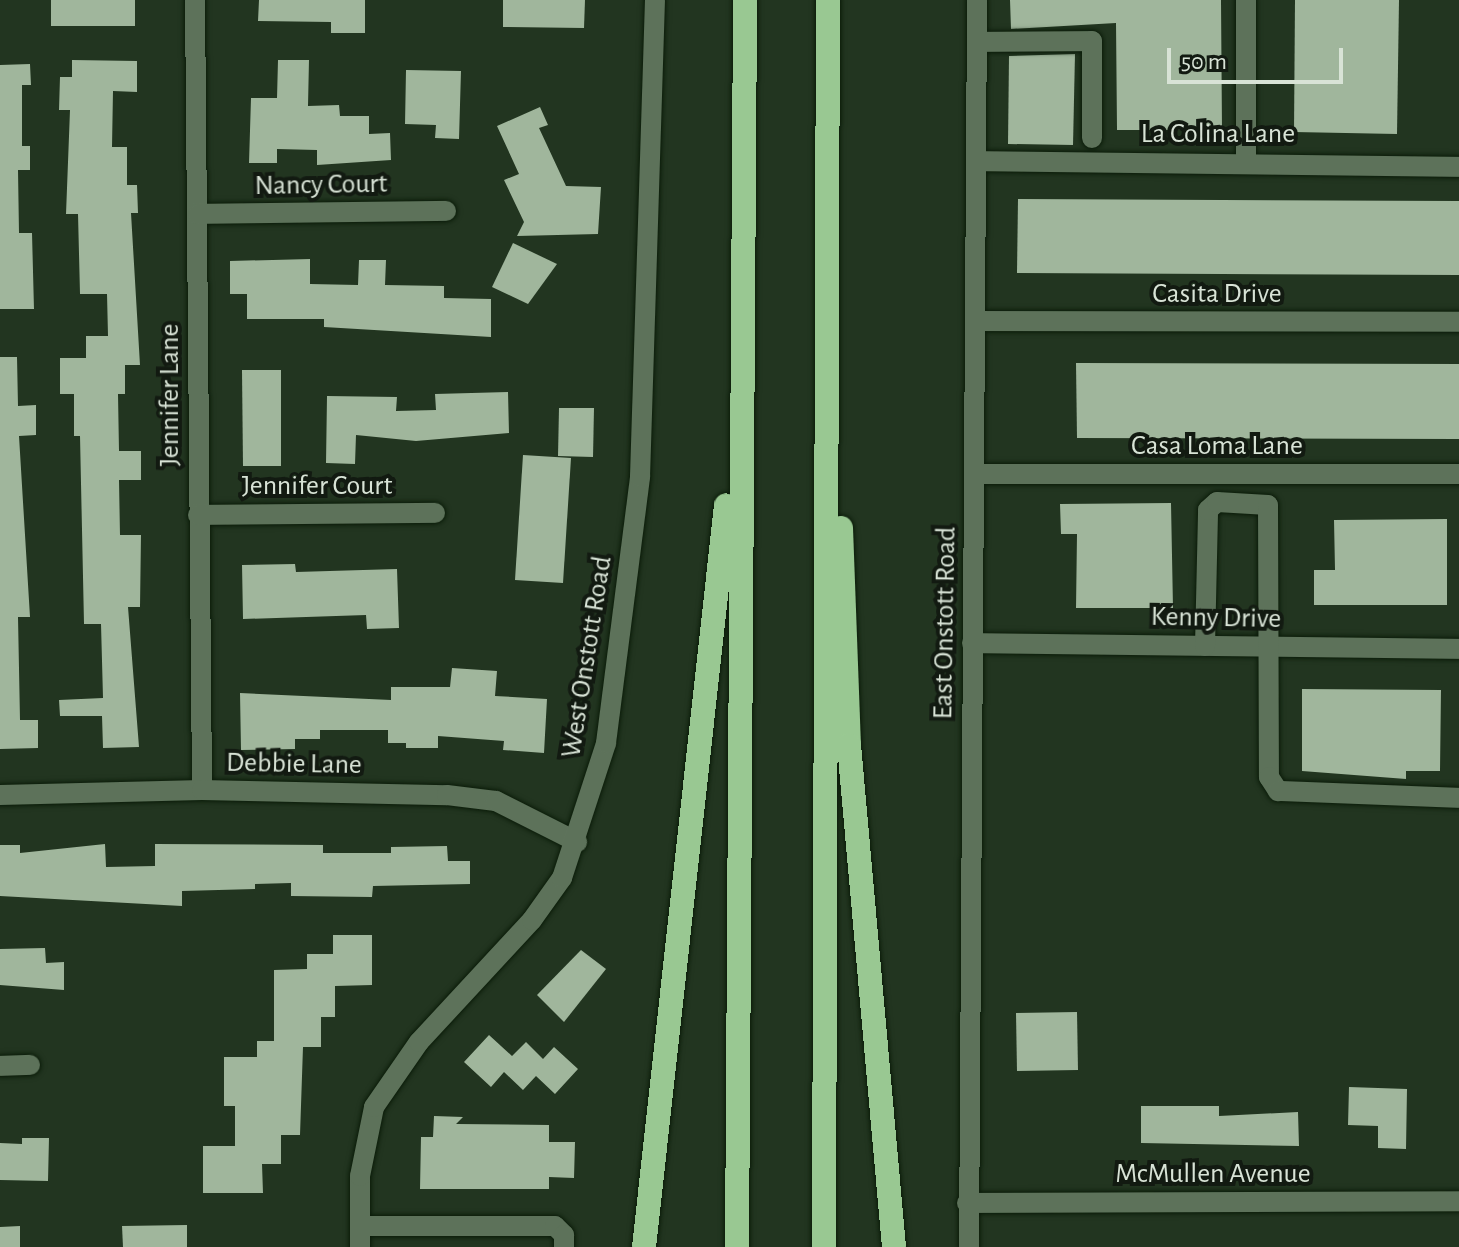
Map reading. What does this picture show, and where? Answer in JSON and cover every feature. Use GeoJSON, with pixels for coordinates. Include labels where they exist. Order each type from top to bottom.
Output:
{"type":"FeatureCollection","features":[{"type":"Feature","properties":{"kind":"highway"},"geometry":{"type":"LineString","coordinates":[[737,1247],[740,389],[745,0]]}},
{"type":"Feature","properties":{"kind":"highway"},"geometry":{"type":"LineString","coordinates":[[824,1247],[828,0]]}},
{"type":"Feature","properties":{"kind":"highway"},"geometry":{"type":"LineString","coordinates":[[827,94],[849,745],[894,1247]]}},
{"type":"Feature","properties":{"kind":"highway"},"geometry":{"type":"LineString","coordinates":[[644,1247],[740,389]]}},
{"type":"Feature","properties":{"kind":"street","name":"Jennifer Lane"},"geometry":{"type":"LineString","coordinates":[[195,0],[202,790]]}},
{"type":"Feature","properties":{"kind":"street","name":"West Onstott Road"},"geometry":{"type":"LineString","coordinates":[[360,1247],[360,1176],[374,1107],[419,1042],[532,920],[562,878],[577,842],[606,743],[632,562],[647,352],[655,0]]}},
{"type":"Feature","properties":{"kind":"street","name":"East Onstott Road"},"geometry":{"type":"LineString","coordinates":[[969,1247],[977,0]]}},
{"type":"Feature","properties":{"kind":"street"},"geometry":{"type":"LineString","coordinates":[[1246,0],[1246,163]]}},
{"type":"Feature","properties":{"kind":"street"},"geometry":{"type":"LineString","coordinates":[[977,42],[1092,41],[1092,138]]}},
{"type":"Feature","properties":{"kind":"street","name":"La Colina Lane"},"geometry":{"type":"LineString","coordinates":[[977,161],[1459,167]]}},
{"type":"Feature","properties":{"kind":"street","name":"Nancy Court"},"geometry":{"type":"LineString","coordinates":[[198,214],[446,211]]}},
{"type":"Feature","properties":{"kind":"street","name":"Casita Drive"},"geometry":{"type":"LineString","coordinates":[[976,321],[1459,322]]}},
{"type":"Feature","properties":{"kind":"street","name":"Casa Loma Lane"},"geometry":{"type":"LineString","coordinates":[[974,474],[1459,474]]}},
{"type":"Feature","properties":{"kind":"street"},"geometry":{"type":"LineString","coordinates":[[1205,646],[1208,510],[1217,502],[1268,505],[1269,777],[1278,791],[1459,798]]}},
{"type":"Feature","properties":{"kind":"street","name":"Jennifer Court"},"geometry":{"type":"LineString","coordinates":[[198,515],[435,513]]}},
{"type":"Feature","properties":{"kind":"street","name":"Kenny Drive"},"geometry":{"type":"LineString","coordinates":[[972,643],[1459,649]]}},
{"type":"Feature","properties":{"kind":"street","name":"Debbie Lane"},"geometry":{"type":"LineString","coordinates":[[0,795],[202,790],[496,801],[577,842]]}},
{"type":"Feature","properties":{"kind":"street"},"geometry":{"type":"LineString","coordinates":[[0,1066],[30,1065]]}},
{"type":"Feature","properties":{"kind":"street","name":"McMullen Avenue"},"geometry":{"type":"LineString","coordinates":[[967,1203],[1459,1201]]}},
{"type":"Feature","properties":{"kind":"street"},"geometry":{"type":"LineString","coordinates":[[360,1226],[555,1226],[564,1235],[564,1247]]}},
{"type":"Feature","properties":{"kind":"building"},"geometry":{"type":"Polygon","coordinates":[[[51,0],[135,0],[135,26],[51,26],[51,0]]]}},
{"type":"Feature","properties":{"kind":"building"},"geometry":{"type":"Polygon","coordinates":[[[259,0],[365,0],[365,33],[331,33],[331,22],[258,21],[259,0]]]}},
{"type":"Feature","properties":{"kind":"building"},"geometry":{"type":"Polygon","coordinates":[[[503,0],[585,0],[584,28],[503,27],[503,0]]]}},
{"type":"Feature","properties":{"kind":"building"},"geometry":{"type":"Polygon","coordinates":[[[1010,0],[1221,0],[1222,130],[1117,130],[1116,23],[1011,29],[1010,0]]]}},
{"type":"Feature","properties":{"kind":"building"},"geometry":{"type":"Polygon","coordinates":[[[1295,0],[1399,0],[1397,134],[1294,132],[1295,0]]]}},
{"type":"Feature","properties":{"kind":"building"},"geometry":{"type":"Polygon","coordinates":[[[1075,54],[1073,145],[1008,144],[1009,56],[1075,54]]]}},
{"type":"Feature","properties":{"kind":"building"},"geometry":{"type":"Polygon","coordinates":[[[72,60],[137,61],[137,92],[113,91],[112,147],[127,147],[127,185],[137,185],[138,213],[131,213],[140,365],[125,365],[125,394],[118,394],[119,451],[141,451],[141,480],[119,480],[120,535],[141,535],[140,607],[128,607],[139,747],[103,748],[102,716],[60,716],[59,700],[103,698],[101,624],[84,624],[80,436],[74,436],[74,394],[60,394],[60,358],[86,358],[86,336],[108,336],[107,294],[80,294],[78,214],[66,214],[70,110],[59,110],[60,77],[72,77],[72,60]]]}},
{"type":"Feature","properties":{"kind":"building"},"geometry":{"type":"Polygon","coordinates":[[[278,60],[309,60],[308,106],[339,105],[340,116],[369,116],[369,134],[390,133],[391,160],[317,165],[317,150],[277,149],[277,163],[249,163],[251,98],[277,98],[278,60]]]}},
{"type":"Feature","properties":{"kind":"building"},"geometry":{"type":"Polygon","coordinates":[[[30,64],[31,85],[22,85],[22,146],[30,146],[30,170],[18,170],[19,233],[32,233],[34,309],[0,309],[0,65],[30,64]]]}},
{"type":"Feature","properties":{"kind":"building"},"geometry":{"type":"Polygon","coordinates":[[[406,70],[461,71],[459,139],[435,138],[436,125],[405,124],[406,70]]]}},
{"type":"Feature","properties":{"kind":"building"},"geometry":{"type":"Polygon","coordinates":[[[540,107],[548,125],[539,128],[566,186],[601,187],[598,234],[517,236],[524,222],[504,180],[519,174],[497,126],[540,107]]]}},
{"type":"Feature","properties":{"kind":"building"},"geometry":{"type":"Polygon","coordinates":[[[1018,199],[1459,201],[1459,275],[1017,273],[1018,199]]]}},
{"type":"Feature","properties":{"kind":"building"},"geometry":{"type":"Polygon","coordinates":[[[513,243],[557,264],[528,304],[492,287],[513,243]]]}},
{"type":"Feature","properties":{"kind":"building"},"geometry":{"type":"Polygon","coordinates":[[[310,259],[310,284],[358,285],[359,260],[386,260],[385,285],[444,286],[444,298],[491,299],[491,337],[324,327],[324,319],[247,319],[247,294],[230,294],[230,261],[310,259]]]}},
{"type":"Feature","properties":{"kind":"building"},"geometry":{"type":"Polygon","coordinates":[[[0,357],[17,357],[18,406],[36,405],[36,435],[19,436],[30,617],[18,617],[20,720],[38,720],[38,748],[0,749],[0,357]]]}},
{"type":"Feature","properties":{"kind":"building"},"geometry":{"type":"Polygon","coordinates":[[[1076,363],[1459,364],[1459,439],[1077,438],[1076,363]]]}},
{"type":"Feature","properties":{"kind":"building"},"geometry":{"type":"Polygon","coordinates":[[[242,370],[281,370],[281,466],[243,466],[242,370]]]}},
{"type":"Feature","properties":{"kind":"building"},"geometry":{"type":"Polygon","coordinates":[[[508,392],[509,433],[416,441],[356,435],[355,464],[326,463],[327,396],[397,397],[396,411],[436,410],[435,394],[508,392]]]}},
{"type":"Feature","properties":{"kind":"building"},"geometry":{"type":"Polygon","coordinates":[[[559,408],[594,408],[593,457],[558,456],[559,408]]]}},
{"type":"Feature","properties":{"kind":"building"},"geometry":{"type":"Polygon","coordinates":[[[523,455],[571,458],[563,583],[515,580],[523,455]]]}},
{"type":"Feature","properties":{"kind":"building"},"geometry":{"type":"Polygon","coordinates":[[[1171,503],[1173,608],[1076,608],[1077,534],[1061,534],[1060,504],[1171,503]]]}},
{"type":"Feature","properties":{"kind":"building"},"geometry":{"type":"Polygon","coordinates":[[[1447,519],[1447,605],[1314,605],[1314,570],[1335,570],[1334,520],[1447,519]]]}},
{"type":"Feature","properties":{"kind":"building"},"geometry":{"type":"Polygon","coordinates":[[[295,564],[296,572],[397,569],[399,628],[367,629],[366,615],[243,619],[242,565],[295,564]]]}},
{"type":"Feature","properties":{"kind":"building"},"geometry":{"type":"Polygon","coordinates":[[[452,668],[497,671],[495,696],[547,699],[544,753],[503,750],[504,741],[438,736],[438,748],[406,748],[406,743],[388,743],[388,730],[320,730],[320,739],[295,739],[295,749],[241,750],[240,693],[391,700],[391,687],[450,687],[452,668]]]}},
{"type":"Feature","properties":{"kind":"building"},"geometry":{"type":"Polygon","coordinates":[[[1302,689],[1441,690],[1440,771],[1406,771],[1406,779],[1302,771],[1302,689]]]}},
{"type":"Feature","properties":{"kind":"building"},"geometry":{"type":"Polygon","coordinates":[[[105,844],[106,867],[155,866],[155,844],[323,845],[323,853],[391,853],[391,847],[447,846],[448,861],[470,861],[470,884],[373,886],[372,897],[291,896],[291,883],[255,884],[255,889],[182,891],[182,906],[0,896],[0,845],[20,845],[20,853],[105,844]]]}},
{"type":"Feature","properties":{"kind":"building"},"geometry":{"type":"Polygon","coordinates":[[[333,935],[372,935],[372,985],[335,986],[335,1017],[321,1017],[321,1047],[303,1047],[300,1135],[281,1135],[281,1164],[262,1164],[263,1193],[203,1193],[203,1146],[235,1146],[235,1106],[224,1106],[224,1057],[257,1057],[257,1041],[274,1041],[274,970],[307,969],[307,954],[333,954],[333,935]]]}},
{"type":"Feature","properties":{"kind":"building"},"geometry":{"type":"Polygon","coordinates":[[[45,948],[46,963],[64,962],[64,990],[0,985],[0,949],[45,948]]]}},
{"type":"Feature","properties":{"kind":"building"},"geometry":{"type":"Polygon","coordinates":[[[581,950],[606,969],[564,1022],[537,995],[581,950]]]}},
{"type":"Feature","properties":{"kind":"building"},"geometry":{"type":"Polygon","coordinates":[[[1077,1012],[1078,1070],[1017,1071],[1016,1013],[1077,1012]]]}},
{"type":"Feature","properties":{"kind":"building"},"geometry":{"type":"Polygon","coordinates":[[[489,1035],[512,1056],[526,1042],[543,1059],[554,1047],[578,1069],[555,1094],[536,1076],[523,1090],[504,1072],[491,1087],[464,1062],[489,1035]]]}},
{"type":"Feature","properties":{"kind":"building"},"geometry":{"type":"Polygon","coordinates":[[[1349,1087],[1407,1089],[1406,1149],[1378,1148],[1378,1126],[1348,1125],[1349,1087]]]}},
{"type":"Feature","properties":{"kind":"building"},"geometry":{"type":"Polygon","coordinates":[[[1141,1106],[1219,1106],[1219,1116],[1298,1112],[1299,1146],[1141,1143],[1141,1106]]]}},
{"type":"Feature","properties":{"kind":"building"},"geometry":{"type":"Polygon","coordinates":[[[434,1116],[463,1117],[456,1124],[549,1125],[549,1142],[575,1142],[574,1178],[549,1177],[549,1189],[420,1189],[421,1137],[433,1137],[434,1116]]]}},
{"type":"Feature","properties":{"kind":"building"},"geometry":{"type":"Polygon","coordinates":[[[22,1138],[49,1138],[48,1181],[0,1180],[0,1143],[22,1144],[22,1138]]]}},
{"type":"Feature","properties":{"kind":"building"},"geometry":{"type":"Polygon","coordinates":[[[187,1225],[187,1247],[123,1247],[122,1226],[187,1225]]]}},
{"type":"Feature","properties":{"kind":"building"},"geometry":{"type":"Polygon","coordinates":[[[20,1226],[20,1247],[0,1247],[0,1227],[20,1226]]]}}]}
